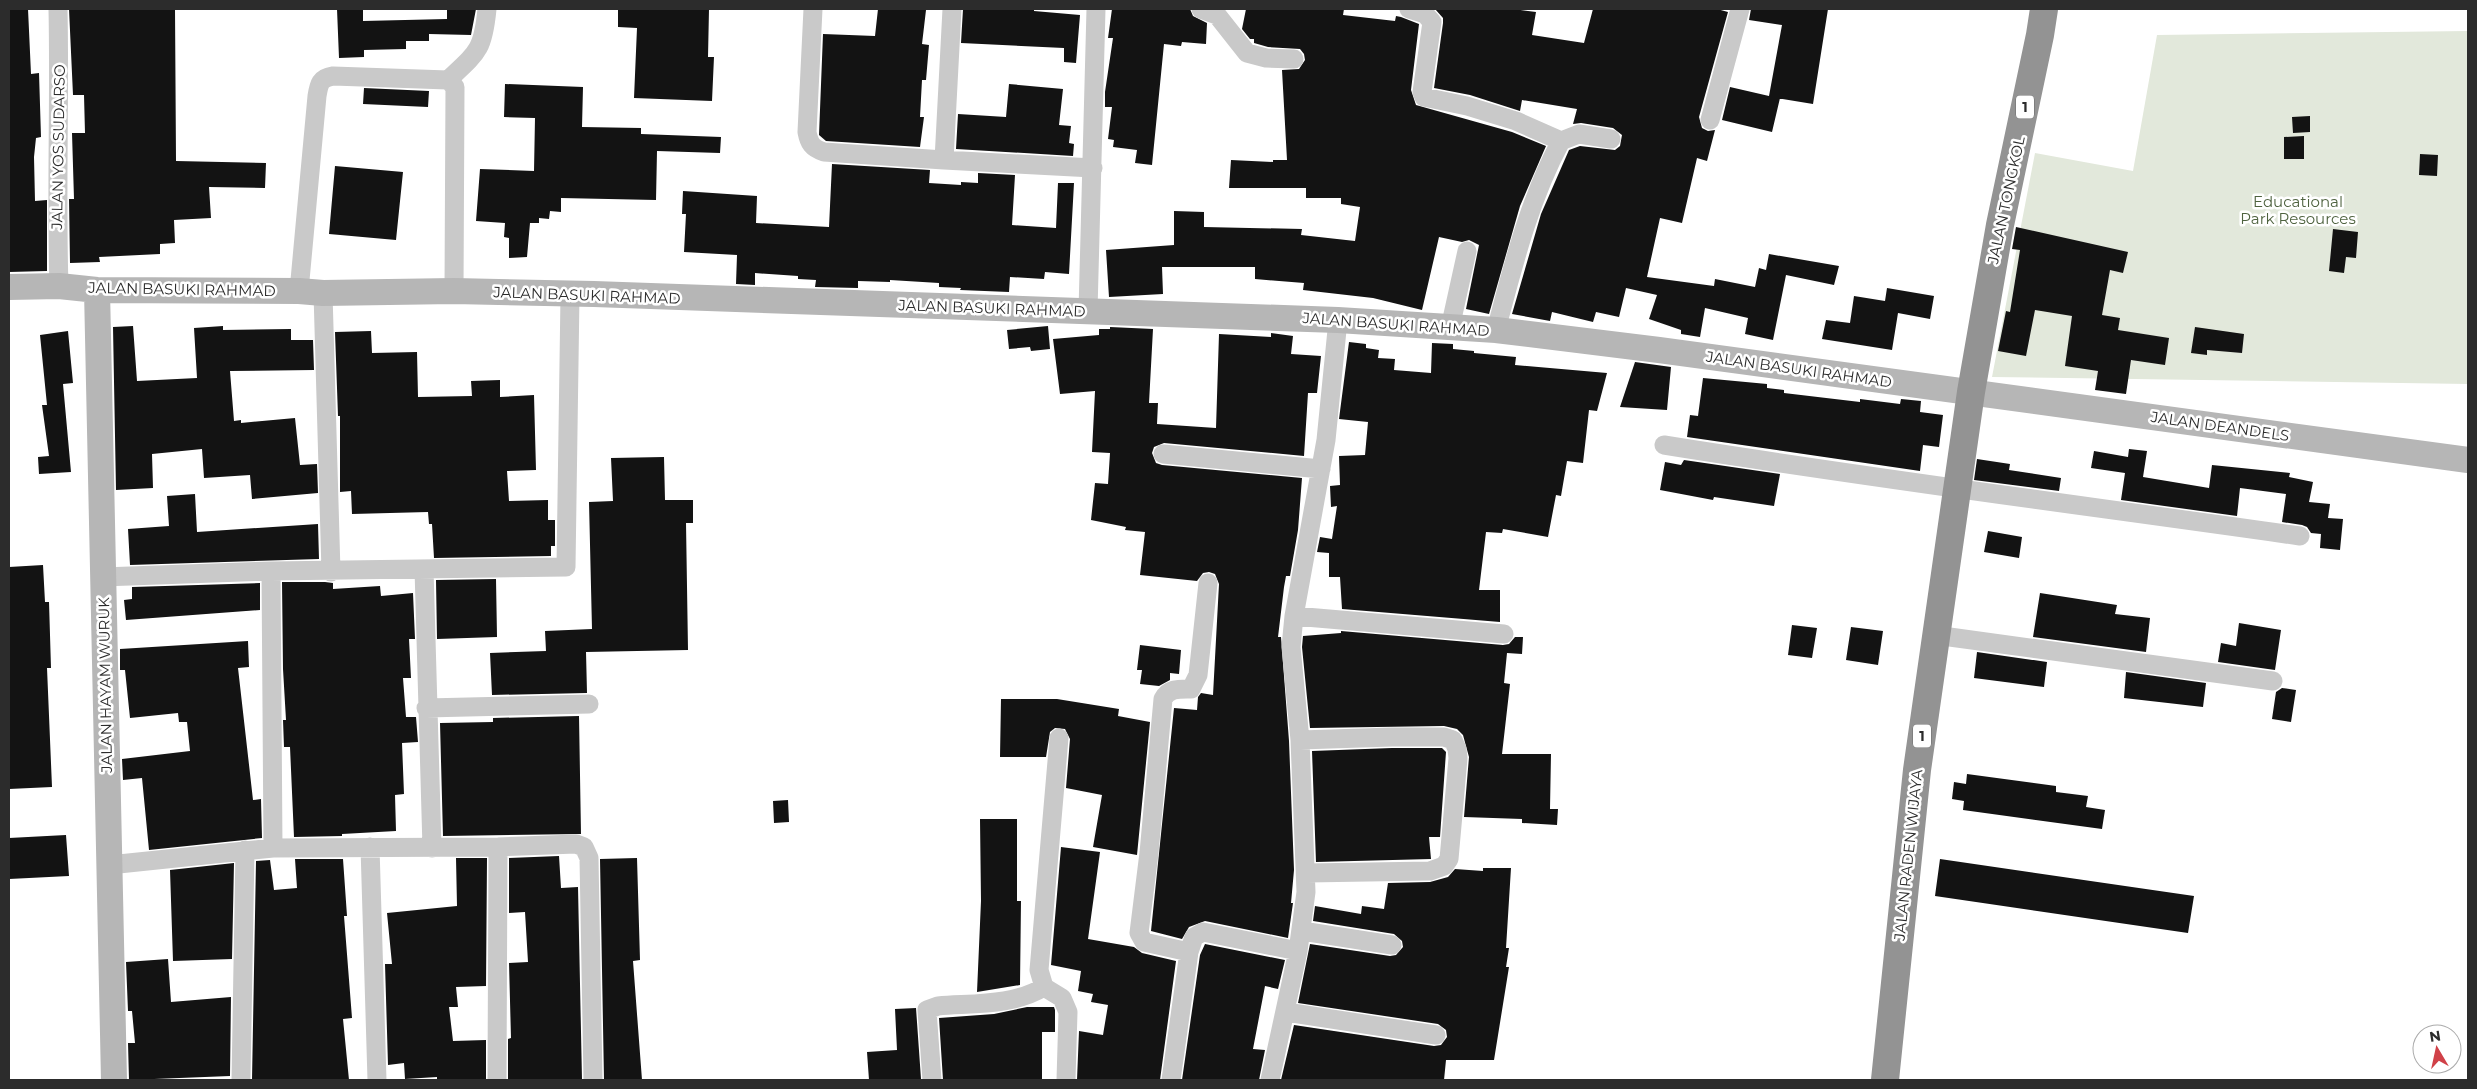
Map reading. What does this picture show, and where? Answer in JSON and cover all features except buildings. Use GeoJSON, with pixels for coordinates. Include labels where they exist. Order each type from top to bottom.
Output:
{"type":"FeatureCollection","features":[{"type":"Feature","properties":{"kind":"highway","name":"JALAN TONGKOL"},"geometry":{"type":"LineString","coordinates":[[1971,392],[2002,215],[2044,9]]}},
{"type":"Feature","properties":{"kind":"highway","name":"JALAN RADEN WIJAYA"},"geometry":{"type":"LineString","coordinates":[[1885,1080],[1917,770],[1935,635],[1959,487],[1971,392]]}},
{"type":"Feature","properties":{"kind":"main road","name":"JALAN BASUKI RAHMAD"},"geometry":{"type":"LineString","coordinates":[[9,287],[59,286],[98,290],[311,292],[454,291],[1338,320],[1496,330],[1971,392]]}},
{"type":"Feature","properties":{"kind":"main road","name":"JALAN HAYAM WURUK"},"geometry":{"type":"LineString","coordinates":[[98,290],[102,578],[114,1080]]}},
{"type":"Feature","properties":{"kind":"main road","name":"JALAN DEANDELS"},"geometry":{"type":"LineString","coordinates":[[1971,392],[2467,458]]}},
{"type":"Feature","properties":{"kind":"street","name":"JALAN YOS SUDARSO"},"geometry":{"type":"LineString","coordinates":[[58,9],[60,102],[56,200],[59,286]]}},
{"type":"Feature","properties":{"kind":"street"},"geometry":{"type":"LineString","coordinates":[[448,80],[473,58],[482,44],[487,9]]}},
{"type":"Feature","properties":{"kind":"street"},"geometry":{"type":"LineString","coordinates":[[813,9],[807,132],[809,142],[815,149],[824,152],[1093,168]]}},
{"type":"Feature","properties":{"kind":"street"},"geometry":{"type":"LineString","coordinates":[[944,160],[952,9]]}},
{"type":"Feature","properties":{"kind":"street"},"geometry":{"type":"LineString","coordinates":[[1088,311],[1096,9]]}},
{"type":"Feature","properties":{"kind":"street"},"geometry":{"type":"LineString","coordinates":[[1201,9],[1217,15],[1247,53],[1266,58],[1294,59]]}},
{"type":"Feature","properties":{"kind":"street"},"geometry":{"type":"LineString","coordinates":[[1409,9],[1425,14],[1432,22],[1422,92],[1424,97],[1468,106],[1516,121],[1562,141]]}},
{"type":"Feature","properties":{"kind":"street"},"geometry":{"type":"LineString","coordinates":[[1710,120],[1740,9]]}},
{"type":"Feature","properties":{"kind":"street"},"geometry":{"type":"LineString","coordinates":[[331,572],[311,292],[317,96],[320,81],[324,77],[448,80],[455,87],[454,291]]}},
{"type":"Feature","properties":{"kind":"street"},"geometry":{"type":"LineString","coordinates":[[1496,330],[1515,259],[1541,180],[1562,141],[1579,134],[1611,139]]}},
{"type":"Feature","properties":{"kind":"street"},"geometry":{"type":"LineString","coordinates":[[1450,328],[1466,251]]}},
{"type":"Feature","properties":{"kind":"street"},"geometry":{"type":"LineString","coordinates":[[102,578],[271,571],[331,572],[566,567],[570,295]]}},
{"type":"Feature","properties":{"kind":"street"},"geometry":{"type":"LineString","coordinates":[[1270,1080],[1302,931],[1307,873],[1300,740],[1291,647],[1294,616],[1326,440],[1338,320]]}},
{"type":"Feature","properties":{"kind":"street"},"geometry":{"type":"LineString","coordinates":[[1664,445],[1805,468],[1959,487],[2300,536]]}},
{"type":"Feature","properties":{"kind":"street"},"geometry":{"type":"LineString","coordinates":[[1164,454],[1321,469]]}},
{"type":"Feature","properties":{"kind":"street"},"geometry":{"type":"LineString","coordinates":[[424,569],[426,708],[432,848]]}},
{"type":"Feature","properties":{"kind":"street"},"geometry":{"type":"LineString","coordinates":[[271,571],[273,848]]}},
{"type":"Feature","properties":{"kind":"street"},"geometry":{"type":"LineString","coordinates":[[1190,952],[1144,942],[1139,933],[1149,853],[1163,699],[1166,694],[1176,688],[1191,689],[1198,675],[1208,583]]}},
{"type":"Feature","properties":{"kind":"street"},"geometry":{"type":"LineString","coordinates":[[1294,616],[1504,634]]}},
{"type":"Feature","properties":{"kind":"street"},"geometry":{"type":"LineString","coordinates":[[1935,635],[2273,682]]}},
{"type":"Feature","properties":{"kind":"street"},"geometry":{"type":"LineString","coordinates":[[426,708],[589,704]]}},
{"type":"Feature","properties":{"kind":"street"},"geometry":{"type":"LineString","coordinates":[[1300,740],[1392,736],[1444,737],[1453,740],[1458,748],[1449,858],[1444,866],[1430,871],[1307,873]]}},
{"type":"Feature","properties":{"kind":"street"},"geometry":{"type":"LineString","coordinates":[[1059,738],[1039,970],[1044,987],[1062,998],[1068,1012],[1066,1080]]}},
{"type":"Feature","properties":{"kind":"street"},"geometry":{"type":"LineString","coordinates":[[109,865],[273,848],[498,848],[576,844],[584,847],[589,858],[593,1080]]}},
{"type":"Feature","properties":{"kind":"street"},"geometry":{"type":"LineString","coordinates":[[370,847],[377,1080]]}},
{"type":"Feature","properties":{"kind":"street"},"geometry":{"type":"LineString","coordinates":[[497,1080],[498,848]]}},
{"type":"Feature","properties":{"kind":"street"},"geometry":{"type":"LineString","coordinates":[[241,1080],[245,850]]}},
{"type":"Feature","properties":{"kind":"street"},"geometry":{"type":"LineString","coordinates":[[1302,931],[1392,945]]}},
{"type":"Feature","properties":{"kind":"street"},"geometry":{"type":"LineString","coordinates":[[1171,1080],[1190,952],[1194,937],[1203,932],[1298,951]]}},
{"type":"Feature","properties":{"kind":"street"},"geometry":{"type":"LineString","coordinates":[[932,1080],[927,1010],[938,1006],[1009,1001],[1021,998],[1044,987]]}},
{"type":"Feature","properties":{"kind":"street"},"geometry":{"type":"LineString","coordinates":[[1286,1012],[1436,1035]]}},
{"type":"Feature","properties":{"kind":"green space","name":"Educational Park Resources"},"geometry":{"type":"Polygon","coordinates":[[[2468,31],[2468,384],[1992,377],[2035,153],[2133,171],[2157,35],[2468,31]]]}}]}
